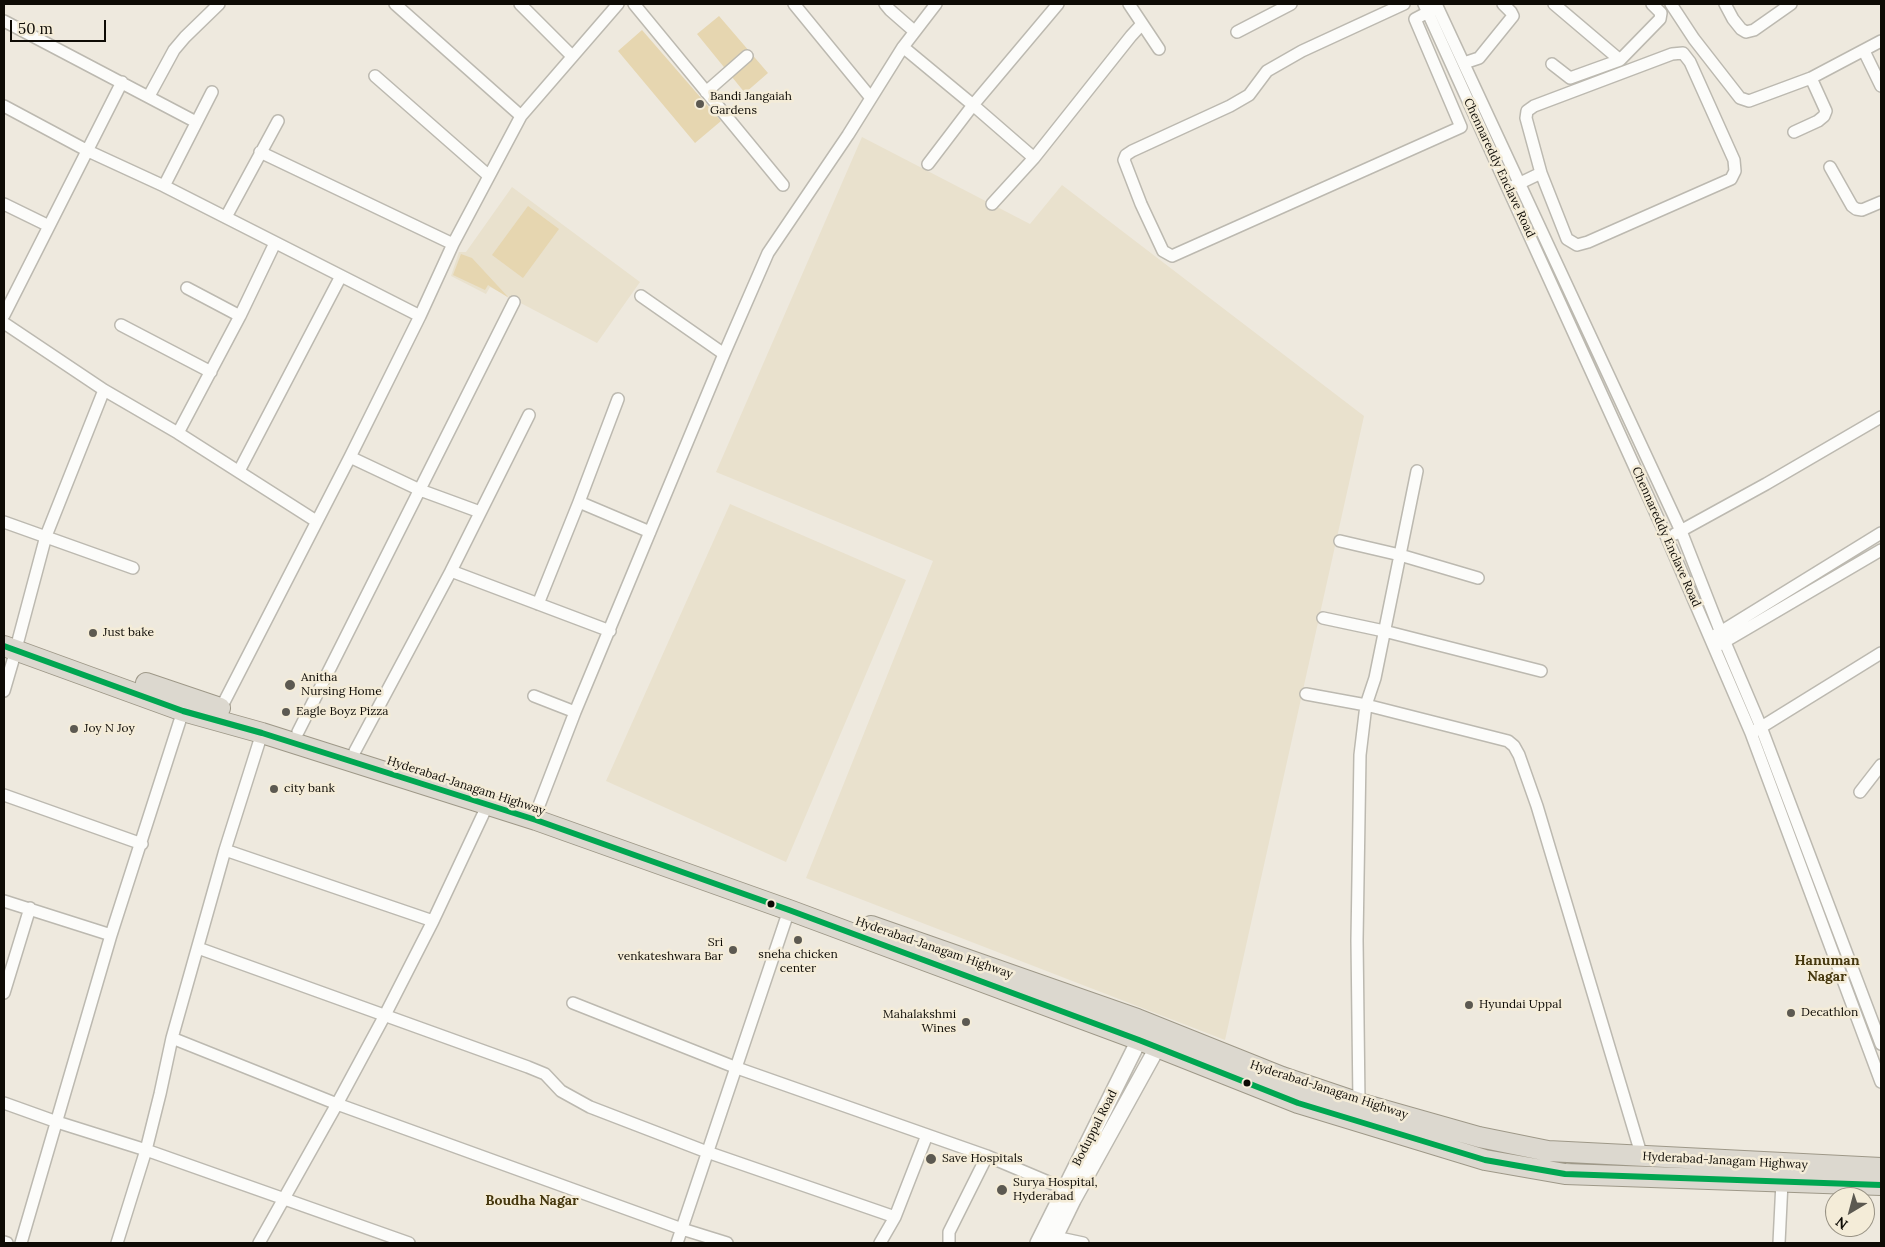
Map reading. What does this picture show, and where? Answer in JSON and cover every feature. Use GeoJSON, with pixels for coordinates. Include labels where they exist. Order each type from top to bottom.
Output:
{"type":"FeatureCollection","features":[{"type":"Feature","properties":{"kind":"highway","name":"Hyderabad-Janagam Highway"},"geometry":{"type":"LineString","coordinates":[[10,643],[355,751],[656,857],[1137,1019],[1282,1077],[1359,1103],[1387,1120],[1485,1160],[1566,1174],[1881,1185]]}},
{"type":"Feature","properties":{"kind":"highway","name":"Hyderabad-Janagam Highway"},"geometry":{"type":"LineString","coordinates":[[10,643],[183,711],[262,734],[487,806],[537,814]]}},
{"type":"Feature","properties":{"kind":"highway","name":"Hyderabad-Janagam Highway"},"geometry":{"type":"LineString","coordinates":[[656,857],[789,910],[1148,1044],[1298,1103],[1548,1151],[1881,1168]]}},
{"type":"Feature","properties":{"kind":"street"},"geometry":{"type":"LineString","coordinates":[[149,96],[174,50],[219,4]]}},
{"type":"Feature","properties":{"kind":"street"},"geometry":{"type":"LineString","coordinates":[[395,4],[521,116]]}},
{"type":"Feature","properties":{"kind":"street"},"geometry":{"type":"LineString","coordinates":[[221,708],[350,457],[420,316],[453,244],[521,116],[618,4]]}},
{"type":"Feature","properties":{"kind":"street"},"geometry":{"type":"LineString","coordinates":[[634,4],[784,185]]}},
{"type":"Feature","properties":{"kind":"street"},"geometry":{"type":"LineString","coordinates":[[794,4],[871,98]]}},
{"type":"Feature","properties":{"kind":"street"},"geometry":{"type":"LineString","coordinates":[[886,4],[890,10],[914,31]]}},
{"type":"Feature","properties":{"kind":"street"},"geometry":{"type":"LineString","coordinates":[[537,814],[575,712],[768,253],[848,135],[903,47],[936,4]]}},
{"type":"Feature","properties":{"kind":"street"},"geometry":{"type":"LineString","coordinates":[[928,164],[973,105],[1058,4]]}},
{"type":"Feature","properties":{"kind":"street"},"geometry":{"type":"LineString","coordinates":[[1238,32],[1291,4]]}},
{"type":"Feature","properties":{"kind":"street"},"geometry":{"type":"LineString","coordinates":[[1404,4],[1302,51],[1267,71],[1249,95],[1230,106],[1126,155],[1124,160],[1141,204],[1163,251],[1172,256],[1461,127],[1414,19],[1431,7]]}},
{"type":"Feature","properties":{"kind":"street"},"geometry":{"type":"LineString","coordinates":[[1464,63],[1479,58],[1513,16],[1512,12],[1503,4]]}},
{"type":"Feature","properties":{"kind":"street"},"geometry":{"type":"LineString","coordinates":[[1554,4],[1620,60]]}},
{"type":"Feature","properties":{"kind":"street"},"geometry":{"type":"LineString","coordinates":[[1552,64],[1570,78],[1620,60],[1660,18],[1661,13],[1652,4]]}},
{"type":"Feature","properties":{"kind":"street"},"geometry":{"type":"LineString","coordinates":[[1671,4],[1694,38],[1740,98],[1750,101],[1811,78],[1881,41]]}},
{"type":"Feature","properties":{"kind":"street"},"geometry":{"type":"LineString","coordinates":[[1725,4],[1741,29],[1746,32],[1754,30],[1791,4]]}},
{"type":"Feature","properties":{"kind":"street"},"geometry":{"type":"LineString","coordinates":[[523,5],[572,56]]}},
{"type":"Feature","properties":{"kind":"street"},"geometry":{"type":"LineString","coordinates":[[1133,5],[1142,24],[1160,49]]}},
{"type":"Feature","properties":{"kind":"street","name":"Chennareddy Enclave Road"},"geometry":{"type":"LineString","coordinates":[[1431,7],[1464,63],[1509,189],[1667,538],[1718,640],[1756,730],[1881,1044]]}},
{"type":"Feature","properties":{"kind":"street","name":"Chennareddy Enclave Road"},"geometry":{"type":"LineString","coordinates":[[1431,7],[1486,125],[1520,183],[1681,531],[1718,640]]}},
{"type":"Feature","properties":{"kind":"street"},"geometry":{"type":"LineString","coordinates":[[4,21],[196,122]]}},
{"type":"Feature","properties":{"kind":"street"},"geometry":{"type":"LineString","coordinates":[[992,204],[1034,158],[1130,36],[1142,24]]}},
{"type":"Feature","properties":{"kind":"street"},"geometry":{"type":"LineString","coordinates":[[903,47],[1034,158]]}},
{"type":"Feature","properties":{"kind":"street"},"geometry":{"type":"LineString","coordinates":[[1864,51],[1881,86]]}},
{"type":"Feature","properties":{"kind":"street"},"geometry":{"type":"LineString","coordinates":[[1683,53],[1690,62],[1734,160],[1735,172],[1731,178],[1588,242],[1577,244],[1567,239],[1541,174],[1526,118],[1527,111],[1534,106],[1672,54],[1683,53]]}},
{"type":"Feature","properties":{"kind":"street"},"geometry":{"type":"LineString","coordinates":[[706,92],[747,56]]}},
{"type":"Feature","properties":{"kind":"street"},"geometry":{"type":"LineString","coordinates":[[375,76],[489,176]]}},
{"type":"Feature","properties":{"kind":"street"},"geometry":{"type":"LineString","coordinates":[[1794,132],[1818,121],[1824,116],[1826,111],[1811,78]]}},
{"type":"Feature","properties":{"kind":"street"},"geometry":{"type":"LineString","coordinates":[[4,315],[122,82]]}},
{"type":"Feature","properties":{"kind":"street"},"geometry":{"type":"LineString","coordinates":[[164,186],[212,92]]}},
{"type":"Feature","properties":{"kind":"street"},"geometry":{"type":"LineString","coordinates":[[4,106],[88,151],[164,186],[420,316]]}},
{"type":"Feature","properties":{"kind":"street"},"geometry":{"type":"LineString","coordinates":[[226,217],[278,121]]}},
{"type":"Feature","properties":{"kind":"street"},"geometry":{"type":"LineString","coordinates":[[260,152],[453,244]]}},
{"type":"Feature","properties":{"kind":"street"},"geometry":{"type":"LineString","coordinates":[[1830,167],[1852,206],[1856,209],[1862,210],[1881,202]]}},
{"type":"Feature","properties":{"kind":"street"},"geometry":{"type":"LineString","coordinates":[[1509,189],[1541,174]]}},
{"type":"Feature","properties":{"kind":"street"},"geometry":{"type":"LineString","coordinates":[[4,204],[49,226]]}},
{"type":"Feature","properties":{"kind":"street"},"geometry":{"type":"LineString","coordinates":[[178,433],[240,316],[275,243]]}},
{"type":"Feature","properties":{"kind":"street"},"geometry":{"type":"LineString","coordinates":[[239,471],[341,276]]}},
{"type":"Feature","properties":{"kind":"street"},"geometry":{"type":"LineString","coordinates":[[187,288],[240,316]]}},
{"type":"Feature","properties":{"kind":"street"},"geometry":{"type":"LineString","coordinates":[[641,296],[724,354]]}},
{"type":"Feature","properties":{"kind":"street"},"geometry":{"type":"LineString","coordinates":[[298,732],[514,302]]}},
{"type":"Feature","properties":{"kind":"street"},"geometry":{"type":"LineString","coordinates":[[4,323],[104,390],[178,433],[316,521]]}},
{"type":"Feature","properties":{"kind":"street"},"geometry":{"type":"LineString","coordinates":[[121,325],[211,372]]}},
{"type":"Feature","properties":{"kind":"street"},"geometry":{"type":"LineString","coordinates":[[4,691],[10,643],[46,536],[104,390]]}},
{"type":"Feature","properties":{"kind":"street"},"geometry":{"type":"LineString","coordinates":[[538,604],[618,398]]}},
{"type":"Feature","properties":{"kind":"street"},"geometry":{"type":"LineString","coordinates":[[355,751],[452,571],[529,415]]}},
{"type":"Feature","properties":{"kind":"street"},"geometry":{"type":"LineString","coordinates":[[1667,538],[1881,417]]}},
{"type":"Feature","properties":{"kind":"street"},"geometry":{"type":"LineString","coordinates":[[350,457],[420,490],[480,512]]}},
{"type":"Feature","properties":{"kind":"street"},"geometry":{"type":"LineString","coordinates":[[1359,1103],[1357,940],[1360,755],[1366,705],[1375,678],[1417,471]]}},
{"type":"Feature","properties":{"kind":"street"},"geometry":{"type":"LineString","coordinates":[[579,502],[650,532]]}},
{"type":"Feature","properties":{"kind":"street"},"geometry":{"type":"LineString","coordinates":[[4,522],[133,568]]}},
{"type":"Feature","properties":{"kind":"street"},"geometry":{"type":"LineString","coordinates":[[1718,640],[1781,602],[1838,560],[1881,534]]}},
{"type":"Feature","properties":{"kind":"street"},"geometry":{"type":"LineString","coordinates":[[1340,541],[1400,555],[1478,578]]}},
{"type":"Feature","properties":{"kind":"street"},"geometry":{"type":"LineString","coordinates":[[1781,602],[1845,571],[1881,550]]}},
{"type":"Feature","properties":{"kind":"street"},"geometry":{"type":"LineString","coordinates":[[1838,560],[1845,571]]}},
{"type":"Feature","properties":{"kind":"street"},"geometry":{"type":"LineString","coordinates":[[452,571],[610,631]]}},
{"type":"Feature","properties":{"kind":"street"},"geometry":{"type":"LineString","coordinates":[[1323,618],[1384,631],[1541,671]]}},
{"type":"Feature","properties":{"kind":"street"},"geometry":{"type":"LineString","coordinates":[[1756,730],[1881,653]]}},
{"type":"Feature","properties":{"kind":"street"},"geometry":{"type":"LineString","coordinates":[[1306,694],[1366,705],[1505,740],[1514,746],[1537,806],[1642,1157]]}},
{"type":"Feature","properties":{"kind":"street"},"geometry":{"type":"LineString","coordinates":[[534,696],[575,712]]}},
{"type":"Feature","properties":{"kind":"street"},"geometry":{"type":"LineString","coordinates":[[21,1243],[111,935],[142,844],[183,711]]}},
{"type":"Feature","properties":{"kind":"street","name":"Chennareddy Enclave Road"},"geometry":{"type":"LineString","coordinates":[[1756,730],[1881,1082]]}},
{"type":"Feature","properties":{"kind":"street"},"geometry":{"type":"LineString","coordinates":[[117,1243],[146,1150],[172,1038],[225,850],[262,734]]}},
{"type":"Feature","properties":{"kind":"street"},"geometry":{"type":"LineString","coordinates":[[1860,792],[1881,765]]}},
{"type":"Feature","properties":{"kind":"street"},"geometry":{"type":"LineString","coordinates":[[4,795],[142,844]]}},
{"type":"Feature","properties":{"kind":"street"},"geometry":{"type":"LineString","coordinates":[[259,1243],[385,1015],[487,806]]}},
{"type":"Feature","properties":{"kind":"street"},"geometry":{"type":"LineString","coordinates":[[225,850],[433,920]]}},
{"type":"Feature","properties":{"kind":"street"},"geometry":{"type":"LineString","coordinates":[[4,901],[111,935]]}},
{"type":"Feature","properties":{"kind":"street"},"geometry":{"type":"LineString","coordinates":[[4,993],[30,908]]}},
{"type":"Feature","properties":{"kind":"street"},"geometry":{"type":"LineString","coordinates":[[677,1243],[789,910]]}},
{"type":"Feature","properties":{"kind":"street"},"geometry":{"type":"LineString","coordinates":[[198,948],[545,1074],[561,1091],[590,1107],[707,1152],[896,1217]]}},
{"type":"Feature","properties":{"kind":"street"},"geometry":{"type":"LineString","coordinates":[[573,1003],[737,1068],[987,1156],[1065,1189]]}},
{"type":"Feature","properties":{"kind":"street"},"geometry":{"type":"LineString","coordinates":[[172,1038],[337,1104],[682,1229],[727,1243]]}},
{"type":"Feature","properties":{"kind":"street","name":"Boduppal Road"},"geometry":{"type":"LineString","coordinates":[[1038,1243],[1065,1189],[1148,1044]]}},
{"type":"Feature","properties":{"kind":"street","name":"Boduppal Road"},"geometry":{"type":"LineString","coordinates":[[1054,1240],[1148,1044]]}},
{"type":"Feature","properties":{"kind":"street"},"geometry":{"type":"LineString","coordinates":[[4,1103],[146,1150],[409,1243]]}},
{"type":"Feature","properties":{"kind":"street"},"geometry":{"type":"LineString","coordinates":[[880,1243],[896,1217],[927,1135]]}},
{"type":"Feature","properties":{"kind":"street"},"geometry":{"type":"LineString","coordinates":[[949,1243],[949,1232],[987,1156]]}},
{"type":"Feature","properties":{"kind":"street"},"geometry":{"type":"LineString","coordinates":[[1779,1243],[1782,1182]]}},
{"type":"Feature","properties":{"kind":"street"},"geometry":{"type":"LineString","coordinates":[[1054,1240],[1083,1243]]}},
{"type":"Feature","properties":{"kind":"shaded area"},"geometry":{"type":"Polygon","coordinates":[[[719,16],[768,73],[745,93],[697,34],[719,16]]]}},
{"type":"Feature","properties":{"kind":"shaded area"},"geometry":{"type":"Polygon","coordinates":[[[642,30],[721,121],[695,143],[618,51],[642,30]]]}},
{"type":"Feature","properties":{"kind":"shaded area"},"geometry":{"type":"Polygon","coordinates":[[[862,137],[1030,224],[1062,185],[1364,416],[1225,1040],[806,878],[933,561],[716,472],[862,137]]]}},
{"type":"Feature","properties":{"kind":"shaded area"},"geometry":{"type":"Polygon","coordinates":[[[512,187],[640,282],[597,343],[490,287],[486,294],[451,276],[459,252],[466,252],[512,187]]]}},
{"type":"Feature","properties":{"kind":"shaded area"},"geometry":{"type":"Polygon","coordinates":[[[528,206],[559,229],[523,278],[492,255],[528,206]]]}},
{"type":"Feature","properties":{"kind":"shaded area"},"geometry":{"type":"Polygon","coordinates":[[[461,254],[472,258],[509,298],[488,285],[485,290],[453,275],[461,254]]]}},
{"type":"Feature","properties":{"kind":"shaded area"},"geometry":{"type":"Polygon","coordinates":[[[730,504],[906,580],[786,862],[606,781],[730,504]]]}},
{"type":"Feature","properties":{"kind":"transit line"},"geometry":{"type":"LineString","coordinates":[[4,646],[183,711],[262,733],[536,820],[789,910],[1139,1040],[1298,1103],[1485,1160],[1565,1174],[1881,1185]]}},
{"type":"Feature","properties":{"kind":"place","name":"Bandi Jangaiah Gardens"},"geometry":{"type":"Point","coordinates":[700,104]}},
{"type":"Feature","properties":{"kind":"place","name":"Just bake"},"geometry":{"type":"Point","coordinates":[93,633]}},
{"type":"Feature","properties":{"kind":"place","name":"Anitha Nursing Home"},"geometry":{"type":"Point","coordinates":[290,685]}},
{"type":"Feature","properties":{"kind":"place","name":"Eagle Boyz Pizza"},"geometry":{"type":"Point","coordinates":[286,712]}},
{"type":"Feature","properties":{"kind":"place","name":"Joy N Joy"},"geometry":{"type":"Point","coordinates":[74,729]}},
{"type":"Feature","properties":{"kind":"place","name":"city bank"},"geometry":{"type":"Point","coordinates":[274,789]}},
{"type":"Feature","properties":{"kind":"place","name":"sneha chicken center"},"geometry":{"type":"Point","coordinates":[798,940]}},
{"type":"Feature","properties":{"kind":"place","name":"Sri venkateshwara Bar"},"geometry":{"type":"Point","coordinates":[733,950]}},
{"type":"Feature","properties":{"kind":"place","name":"Hyundai Uppal"},"geometry":{"type":"Point","coordinates":[1469,1005]}},
{"type":"Feature","properties":{"kind":"place","name":"Decathlon"},"geometry":{"type":"Point","coordinates":[1791,1013]}},
{"type":"Feature","properties":{"kind":"place","name":"Mahalakshmi Wines"},"geometry":{"type":"Point","coordinates":[966,1022]}},
{"type":"Feature","properties":{"kind":"place","name":"Save Hospitals"},"geometry":{"type":"Point","coordinates":[931,1159]}},
{"type":"Feature","properties":{"kind":"place","name":"Surya Hospital, Hyderabad"},"geometry":{"type":"Point","coordinates":[1002,1190]}},
{"type":"Feature","properties":{"kind":"district","name":"Hanuman Nagar"},"geometry":{"type":"Point","coordinates":[1827,970]}},
{"type":"Feature","properties":{"kind":"district","name":"Boudha Nagar"},"geometry":{"type":"Point","coordinates":[532,1201]}}]}
